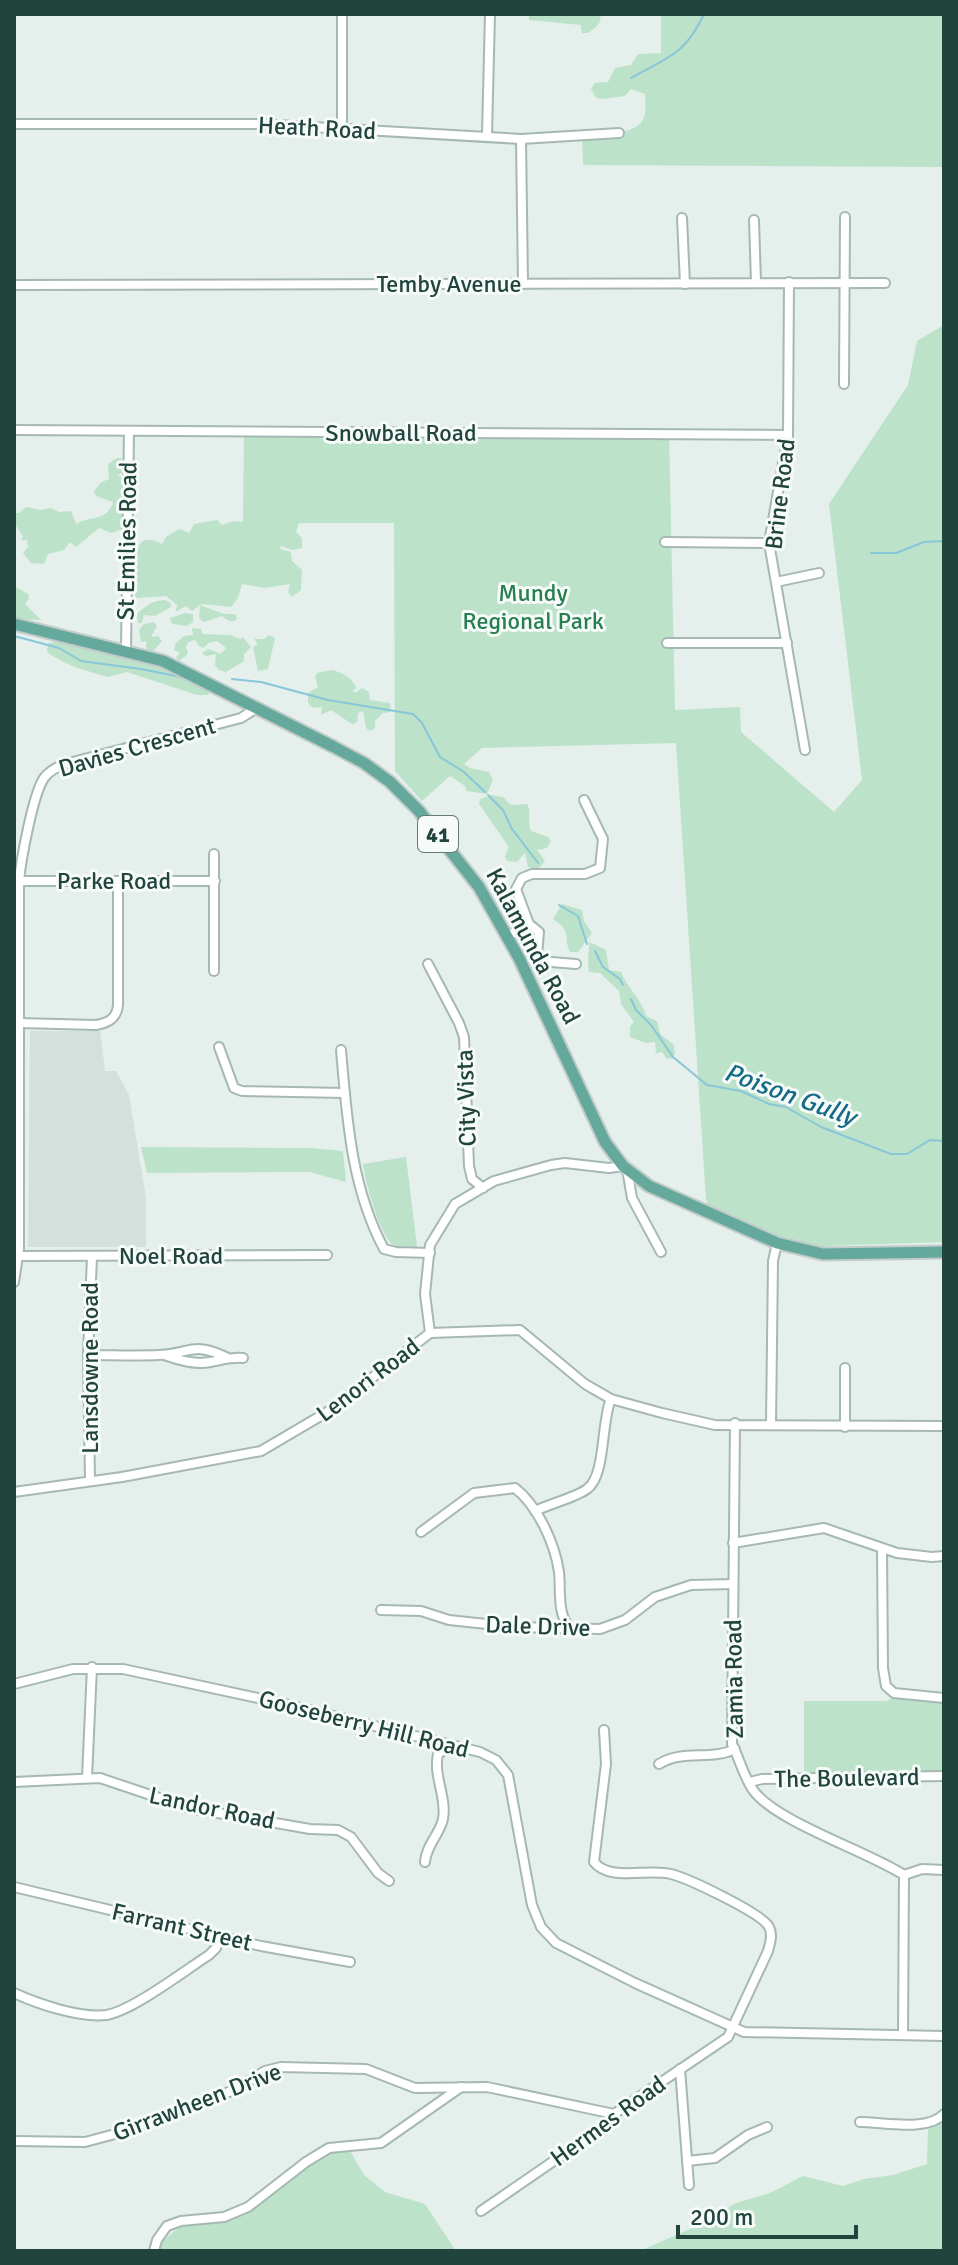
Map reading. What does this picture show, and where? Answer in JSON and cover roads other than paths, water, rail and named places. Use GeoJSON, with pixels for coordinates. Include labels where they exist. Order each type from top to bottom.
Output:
{"type":"FeatureCollection","features":[{"type":"Feature","properties":{"kind":"main road","name":"Kalamunda Road"},"geometry":{"type":"LineString","coordinates":[[14,624],[163,661],[364,763],[403,793],[466,869],[508,936],[605,1142],[625,1167],[649,1186],[777,1243],[834,1255],[944,1252]]}},
{"type":"Feature","properties":{"kind":"street"},"geometry":{"type":"LineString","coordinates":[[342,14],[342,130]]}},
{"type":"Feature","properties":{"kind":"street"},"geometry":{"type":"LineString","coordinates":[[487,135],[490,14]]}},
{"type":"Feature","properties":{"kind":"street","name":"Heath Road"},"geometry":{"type":"LineString","coordinates":[[14,124],[260,124],[521,139],[619,133]]}},
{"type":"Feature","properties":{"kind":"street"},"geometry":{"type":"LineString","coordinates":[[521,139],[523,284]]}},
{"type":"Feature","properties":{"kind":"street"},"geometry":{"type":"LineString","coordinates":[[844,384],[845,217]]}},
{"type":"Feature","properties":{"kind":"street"},"geometry":{"type":"LineString","coordinates":[[682,218],[685,284]]}},
{"type":"Feature","properties":{"kind":"street"},"geometry":{"type":"LineString","coordinates":[[754,220],[756,282]]}},
{"type":"Feature","properties":{"kind":"street","name":"Brine Road"},"geometry":{"type":"LineString","coordinates":[[789,282],[788,435],[769,543],[805,750]]}},
{"type":"Feature","properties":{"kind":"street","name":"Temby Avenue"},"geometry":{"type":"LineString","coordinates":[[14,285],[885,283]]}},
{"type":"Feature","properties":{"kind":"street","name":"Snowball Road"},"geometry":{"type":"LineString","coordinates":[[14,430],[788,435]]}},
{"type":"Feature","properties":{"kind":"street","name":"St Emilies Road"},"geometry":{"type":"LineString","coordinates":[[126,650],[129,431]]}},
{"type":"Feature","properties":{"kind":"street"},"geometry":{"type":"LineString","coordinates":[[665,542],[769,543]]}},
{"type":"Feature","properties":{"kind":"street"},"geometry":{"type":"LineString","coordinates":[[776,582],[819,573]]}},
{"type":"Feature","properties":{"kind":"street"},"geometry":{"type":"LineString","coordinates":[[667,643],[787,643]]}},
{"type":"Feature","properties":{"kind":"street","name":"Davies Crescent"},"geometry":{"type":"LineString","coordinates":[[14,1282],[19,1023],[16,881],[40,788],[52,770],[65,764],[241,718],[257,708]]}},
{"type":"Feature","properties":{"kind":"street"},"geometry":{"type":"LineString","coordinates":[[576,964],[539,961],[539,932],[529,924],[516,889],[522,878],[532,874],[585,874],[600,868],[603,839],[584,800]]}},
{"type":"Feature","properties":{"kind":"street"},"geometry":{"type":"LineString","coordinates":[[214,854],[214,971]]}},
{"type":"Feature","properties":{"kind":"street","name":"Parke Road"},"geometry":{"type":"LineString","coordinates":[[16,881],[215,881]]}},
{"type":"Feature","properties":{"kind":"street"},"geometry":{"type":"LineString","coordinates":[[19,1023],[96,1025],[114,1017],[118,1005],[118,882]]}},
{"type":"Feature","properties":{"kind":"street"},"geometry":{"type":"LineString","coordinates":[[508,936],[529,924]]}},
{"type":"Feature","properties":{"kind":"street","name":"City Vista"},"geometry":{"type":"LineString","coordinates":[[428,964],[464,1037],[469,1166],[472,1179],[483,1188]]}},
{"type":"Feature","properties":{"kind":"street"},"geometry":{"type":"LineString","coordinates":[[219,1047],[234,1088],[242,1091],[345,1093]]}},
{"type":"Feature","properties":{"kind":"street"},"geometry":{"type":"LineString","coordinates":[[341,1050],[359,1189],[376,1233],[384,1249],[430,1253]]}},
{"type":"Feature","properties":{"kind":"street"},"geometry":{"type":"LineString","coordinates":[[430,1333],[425,1294],[430,1245],[455,1204],[494,1181],[565,1163],[625,1167],[632,1198],[661,1252]]}},
{"type":"Feature","properties":{"kind":"street"},"geometry":{"type":"LineString","coordinates":[[771,1424],[773,1261],[777,1243]]}},
{"type":"Feature","properties":{"kind":"street","name":"Noel Road"},"geometry":{"type":"LineString","coordinates":[[16,1256],[327,1255]]}},
{"type":"Feature","properties":{"kind":"street","name":"Lansdowne Road"},"geometry":{"type":"LineString","coordinates":[[90,1481],[88,1355],[92,1256]]}},
{"type":"Feature","properties":{"kind":"street","name":"Lenori Road"},"geometry":{"type":"LineString","coordinates":[[14,1492],[261,1451],[329,1411],[430,1333],[520,1330],[585,1384],[611,1399],[715,1425],[944,1426]]}},
{"type":"Feature","properties":{"kind":"street"},"geometry":{"type":"LineString","coordinates":[[88,1355],[163,1355],[189,1348],[208,1348],[226,1357]]}},
{"type":"Feature","properties":{"kind":"street"},"geometry":{"type":"LineString","coordinates":[[163,1355],[184,1362],[209,1363],[226,1357],[243,1358]]}},
{"type":"Feature","properties":{"kind":"street"},"geometry":{"type":"LineString","coordinates":[[845,1368],[845,1427]]}},
{"type":"Feature","properties":{"kind":"street"},"geometry":{"type":"LineString","coordinates":[[535,1511],[586,1490],[593,1483],[602,1450],[605,1413],[611,1399]]}},
{"type":"Feature","properties":{"kind":"street","name":"Zamia Road"},"geometry":{"type":"LineString","coordinates":[[735,1423],[732,1744],[760,1796],[793,1819],[904,1875]]}},
{"type":"Feature","properties":{"kind":"street"},"geometry":{"type":"LineString","coordinates":[[421,1532],[474,1493],[515,1488],[526,1496],[535,1511],[556,1560],[563,1620],[569,1627]]}},
{"type":"Feature","properties":{"kind":"street"},"geometry":{"type":"LineString","coordinates":[[733,1543],[824,1528],[882,1549],[944,1556]]}},
{"type":"Feature","properties":{"kind":"street"},"geometry":{"type":"LineString","coordinates":[[882,1549],[883,1668],[886,1686],[894,1693],[944,1698]]}},
{"type":"Feature","properties":{"kind":"street","name":"Dale Drive"},"geometry":{"type":"LineString","coordinates":[[381,1610],[421,1611],[449,1620],[515,1627],[600,1629],[625,1620],[655,1597],[691,1585],[733,1584]]}},
{"type":"Feature","properties":{"kind":"street"},"geometry":{"type":"LineString","coordinates":[[87,1778],[92,1667]]}},
{"type":"Feature","properties":{"kind":"street","name":"Gooseberry Hill Road"},"geometry":{"type":"LineString","coordinates":[[14,1684],[73,1669],[123,1669],[489,1756],[505,1770],[511,1783],[532,1905],[548,1936],[573,1953],[732,2028],[756,2034],[944,2036]]}},
{"type":"Feature","properties":{"kind":"street"},"geometry":{"type":"LineString","coordinates":[[604,1730],[606,1764],[594,1850],[594,1862],[600,1870],[672,1874],[748,1909],[768,1924],[771,1937],[768,1951],[732,2028]]}},
{"type":"Feature","properties":{"kind":"street"},"geometry":{"type":"LineString","coordinates":[[425,1862],[443,1821],[443,1804],[435,1767],[438,1754],[452,1745]]}},
{"type":"Feature","properties":{"kind":"street"},"geometry":{"type":"LineString","coordinates":[[659,1764],[678,1755],[723,1755],[735,1749]]}},
{"type":"Feature","properties":{"kind":"street","name":"The Boulevard"},"geometry":{"type":"LineString","coordinates":[[750,1782],[762,1779],[944,1776]]}},
{"type":"Feature","properties":{"kind":"street","name":"Landor Road"},"geometry":{"type":"LineString","coordinates":[[14,1782],[100,1778],[189,1808],[310,1829],[338,1830],[351,1837],[378,1873],[389,1881]]}},
{"type":"Feature","properties":{"kind":"street"},"geometry":{"type":"LineString","coordinates":[[903,2034],[904,1875],[922,1869],[944,1870]]}},
{"type":"Feature","properties":{"kind":"street","name":"Farrant Street"},"geometry":{"type":"LineString","coordinates":[[14,1887],[221,1936],[350,1962]]}},
{"type":"Feature","properties":{"kind":"street"},"geometry":{"type":"LineString","coordinates":[[14,1993],[36,2003],[82,2013],[103,2015],[121,2011],[209,1955],[221,1936]]}},
{"type":"Feature","properties":{"kind":"street","name":"Hermes Road"},"geometry":{"type":"LineString","coordinates":[[481,2211],[606,2125],[614,2114],[724,2040],[732,2028]]}},
{"type":"Feature","properties":{"kind":"street","name":"Girrawheen Drive"},"geometry":{"type":"LineString","coordinates":[[14,2141],[85,2142],[115,2134],[176,2114],[236,2089],[265,2071],[281,2067],[352,2067],[366,2069],[415,2088],[487,2087],[614,2114]]}},
{"type":"Feature","properties":{"kind":"street"},"geometry":{"type":"LineString","coordinates":[[680,2069],[689,2185]]}},
{"type":"Feature","properties":{"kind":"street"},"geometry":{"type":"LineString","coordinates":[[154,2251],[157,2240],[167,2226],[181,2221],[224,2217],[248,2207],[329,2148],[381,2143],[461,2087]]}},
{"type":"Feature","properties":{"kind":"street"},"geometry":{"type":"LineString","coordinates":[[860,2122],[923,2125],[934,2122],[944,2114]]}},
{"type":"Feature","properties":{"kind":"street"},"geometry":{"type":"LineString","coordinates":[[687,2161],[715,2158],[748,2135],[767,2127]]}},
{"type":"Feature","properties":{"kind":"waterway"},"geometry":{"type":"LineString","coordinates":[[631,78],[682,47],[704,14]]}},
{"type":"Feature","properties":{"kind":"waterway"},"geometry":{"type":"LineString","coordinates":[[871,553],[896,553],[924,542],[944,541]]}},
{"type":"Feature","properties":{"kind":"waterway","name":"Poison Gully"},"geometry":{"type":"LineString","coordinates":[[14,636],[59,648],[81,661],[186,678]]}},
{"type":"Feature","properties":{"kind":"waterway","name":"Poison Gully"},"geometry":{"type":"LineString","coordinates":[[232,679],[261,682],[328,700],[413,714],[422,723],[440,757],[464,772],[485,792]]}},
{"type":"Feature","properties":{"kind":"waterway","name":"Poison Gully"},"geometry":{"type":"LineString","coordinates":[[488,795],[503,810],[512,829],[538,863]]}},
{"type":"Feature","properties":{"kind":"waterway","name":"Poison Gully"},"geometry":{"type":"LineString","coordinates":[[559,905],[578,916],[587,944]]}},
{"type":"Feature","properties":{"kind":"waterway"},"geometry":{"type":"LineString","coordinates":[[595,951],[603,967],[620,979],[623,985]]}},
{"type":"Feature","properties":{"kind":"waterway","name":"Poison Gully"},"geometry":{"type":"LineString","coordinates":[[631,999],[636,1010],[651,1025],[673,1057],[707,1085],[741,1091],[769,1104],[786,1107],[821,1127],[891,1154],[907,1154],[930,1140],[944,1141]]}},
{"type":"Feature","properties":{"kind":"park label","name":"Mundy Regional Park"},"geometry":{"type":"Point","coordinates":[533,607]}}]}
